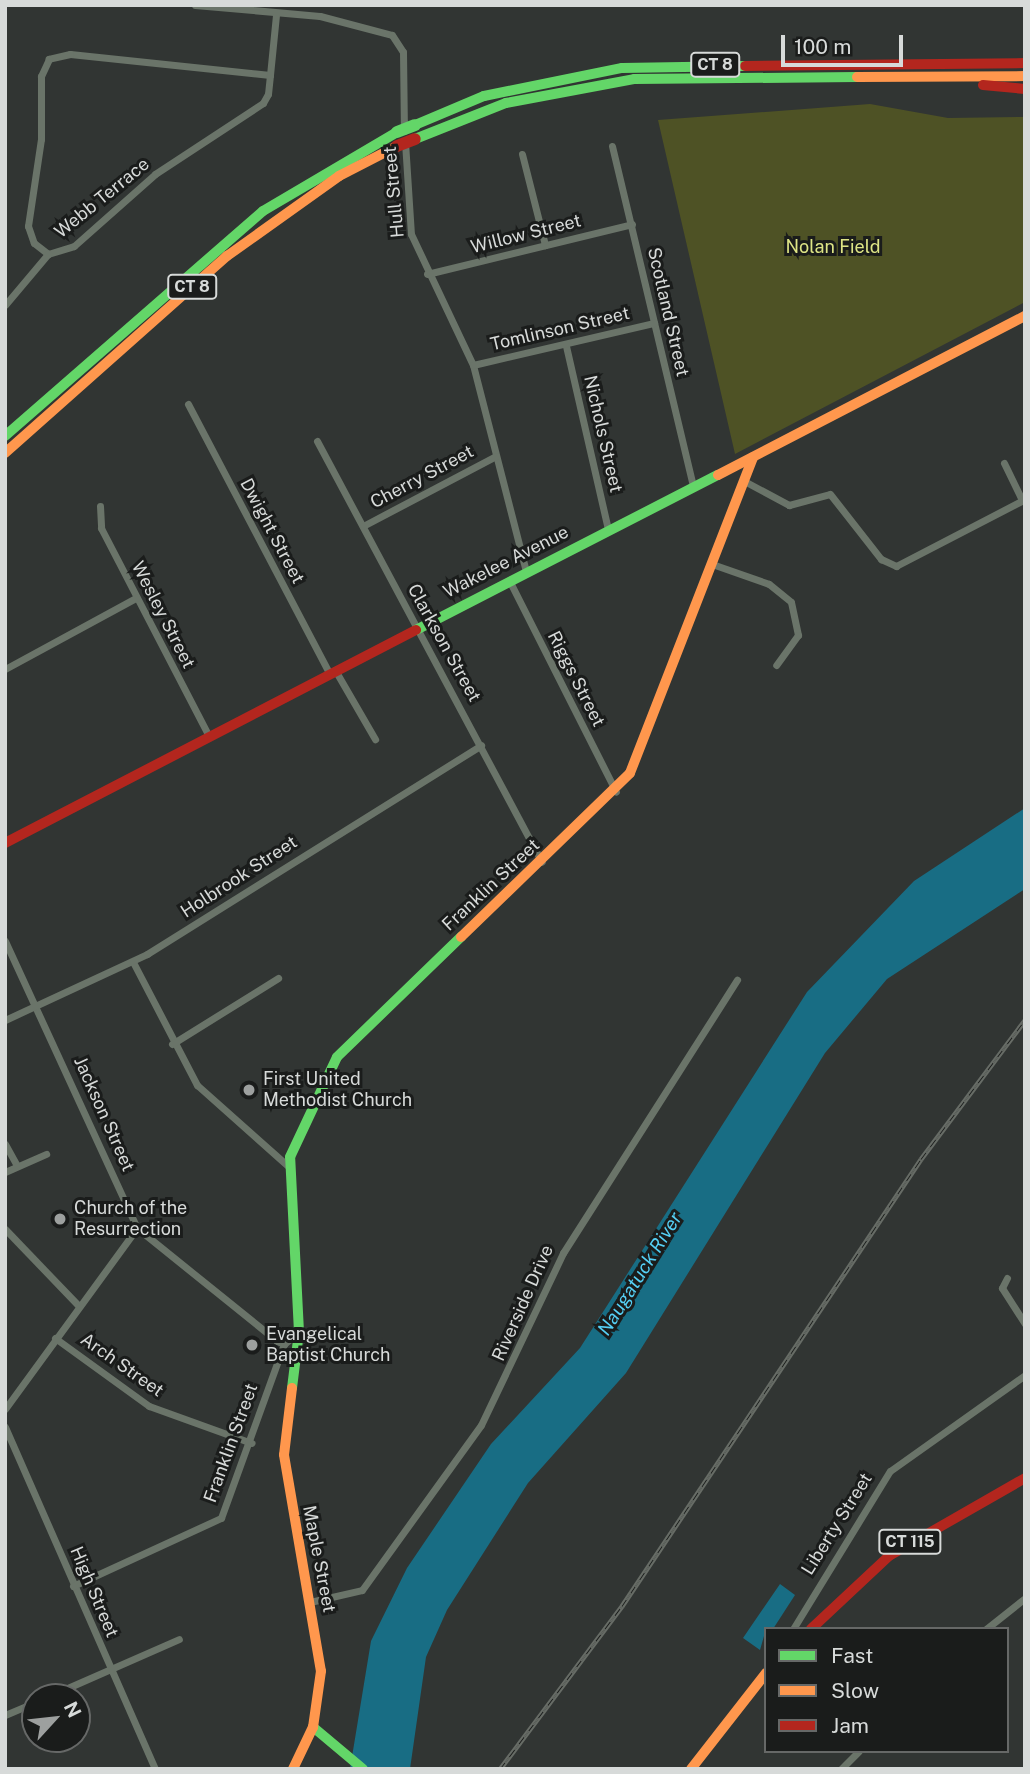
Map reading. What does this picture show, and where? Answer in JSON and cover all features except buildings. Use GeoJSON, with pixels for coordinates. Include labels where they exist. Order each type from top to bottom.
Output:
{"type":"FeatureCollection","features":[{"type":"Feature","properties":{"kind":"main road","name":"CT 8"},"geometry":{"type":"LineString","coordinates":[[5,436],[263,211],[397,132],[484,96],[622,68],[1025,63]]}},
{"type":"Feature","properties":{"kind":"main road","name":"CT 8"},"geometry":{"type":"LineString","coordinates":[[5,453],[227,256],[339,176],[397,146],[517,100],[634,79],[917,79],[1025,76]]}},
{"type":"Feature","properties":{"kind":"main road"},"geometry":{"type":"LineString","coordinates":[[917,79],[1025,89]]}},
{"type":"Feature","properties":{"kind":"main road","name":"Wakelee Avenue"},"geometry":{"type":"LineString","coordinates":[[5,844],[332,671],[1025,316]]}},
{"type":"Feature","properties":{"kind":"main road","name":"Franklin Street"},"geometry":{"type":"LineString","coordinates":[[299,1332],[288,1166],[337,1057],[616,792],[640,754],[746,482],[752,457]]}},
{"type":"Feature","properties":{"kind":"main road","name":"Maple Street"},"geometry":{"type":"LineString","coordinates":[[299,1332],[284,1455],[321,1671],[313,1727]]}},
{"type":"Feature","properties":{"kind":"main road","name":"CT 115"},"geometry":{"type":"LineString","coordinates":[[813,1627],[889,1556],[1025,1478]]}},
{"type":"Feature","properties":{"kind":"main road"},"geometry":{"type":"LineString","coordinates":[[691,1769],[764,1676]]}},
{"type":"Feature","properties":{"kind":"main road"},"geometry":{"type":"LineString","coordinates":[[293,1769],[313,1727],[363,1769]]}},
{"type":"Feature","properties":{"kind":"street","name":"Hull Street"},"geometry":{"type":"LineString","coordinates":[[195,5],[353,23],[400,41],[408,213],[427,274],[473,365],[526,572]]}},
{"type":"Feature","properties":{"kind":"street","name":"Webb Terrace"},"geometry":{"type":"LineString","coordinates":[[270,75],[70,54],[49,59],[41,76],[41,139],[28,226],[34,243],[48,254],[74,246],[155,174],[260,106],[270,75],[276,15]]}},
{"type":"Feature","properties":{"kind":"street","name":"Scotland Street"},"geometry":{"type":"LineString","coordinates":[[612,146],[692,486]]}},
{"type":"Feature","properties":{"kind":"street"},"geometry":{"type":"LineString","coordinates":[[522,154],[545,245]]}},
{"type":"Feature","properties":{"kind":"street","name":"Willow Street"},"geometry":{"type":"LineString","coordinates":[[427,274],[632,225]]}},
{"type":"Feature","properties":{"kind":"street"},"geometry":{"type":"LineString","coordinates":[[5,304],[48,254]]}},
{"type":"Feature","properties":{"kind":"street","name":"Tomlinson Street"},"geometry":{"type":"LineString","coordinates":[[473,365],[566,346],[654,323]]}},
{"type":"Feature","properties":{"kind":"street","name":"Nichols Street"},"geometry":{"type":"LineString","coordinates":[[566,346],[608,529]]}},
{"type":"Feature","properties":{"kind":"street","name":"Dwight Street"},"geometry":{"type":"LineString","coordinates":[[188,404],[332,671],[375,739]]}},
{"type":"Feature","properties":{"kind":"street","name":"Clarkson Street"},"geometry":{"type":"LineString","coordinates":[[317,441],[542,862]]}},
{"type":"Feature","properties":{"kind":"street","name":"Cherry Street"},"geometry":{"type":"LineString","coordinates":[[363,526],[496,456]]}},
{"type":"Feature","properties":{"kind":"street"},"geometry":{"type":"LineString","coordinates":[[746,482],[789,505],[830,494],[881,559],[896,566],[1024,500],[1004,463]]}},
{"type":"Feature","properties":{"kind":"street","name":"Wesley Street"},"geometry":{"type":"LineString","coordinates":[[100,506],[101,528],[209,736]]}},
{"type":"Feature","properties":{"kind":"street"},"geometry":{"type":"LineString","coordinates":[[712,564],[769,584],[791,602],[798,635],[776,665]]}},
{"type":"Feature","properties":{"kind":"street","name":"Riggs Street"},"geometry":{"type":"LineString","coordinates":[[509,580],[616,792]]}},
{"type":"Feature","properties":{"kind":"street"},"geometry":{"type":"LineString","coordinates":[[5,669],[136,598]]}},
{"type":"Feature","properties":{"kind":"street","name":"Holbrook Street"},"geometry":{"type":"LineString","coordinates":[[5,1020],[133,962],[481,745]]}},
{"type":"Feature","properties":{"kind":"street","name":"Jackson Street"},"geometry":{"type":"LineString","coordinates":[[5,941],[39,1006],[137,1228],[284,1344]]}},
{"type":"Feature","properties":{"kind":"street"},"geometry":{"type":"LineString","coordinates":[[133,962],[172,1044],[203,1091],[288,1166]]}},
{"type":"Feature","properties":{"kind":"street"},"geometry":{"type":"LineString","coordinates":[[172,1044],[278,978]]}},
{"type":"Feature","properties":{"kind":"street","name":"Riverside Drive"},"geometry":{"type":"LineString","coordinates":[[310,1602],[362,1590],[481,1425],[564,1253],[737,980]]}},
{"type":"Feature","properties":{"kind":"street"},"geometry":{"type":"LineString","coordinates":[[5,1144],[17,1166]]}},
{"type":"Feature","properties":{"kind":"street"},"geometry":{"type":"LineString","coordinates":[[5,1172],[47,1154]]}},
{"type":"Feature","properties":{"kind":"street"},"geometry":{"type":"LineString","coordinates":[[5,1409],[78,1305],[137,1228]]}},
{"type":"Feature","properties":{"kind":"street"},"geometry":{"type":"LineString","coordinates":[[5,1229],[78,1305]]}},
{"type":"Feature","properties":{"kind":"street"},"geometry":{"type":"LineString","coordinates":[[1007,1278],[1002,1288],[1025,1324]]}},
{"type":"Feature","properties":{"kind":"street"},"geometry":{"type":"LineString","coordinates":[[284,1344],[299,1332]]}},
{"type":"Feature","properties":{"kind":"street","name":"Arch Street"},"geometry":{"type":"LineString","coordinates":[[55,1338],[149,1406],[252,1443]]}},
{"type":"Feature","properties":{"kind":"street","name":"Franklin Street"},"geometry":{"type":"LineString","coordinates":[[74,1586],[218,1521],[252,1443],[284,1344]]}},
{"type":"Feature","properties":{"kind":"street","name":"Liberty Street"},"geometry":{"type":"LineString","coordinates":[[794,1627],[890,1471],[1025,1376]]}},
{"type":"Feature","properties":{"kind":"street","name":"High Street"},"geometry":{"type":"LineString","coordinates":[[5,1427],[155,1769]]}},
{"type":"Feature","properties":{"kind":"street"},"geometry":{"type":"LineString","coordinates":[[989,1627],[1025,1598]]}},
{"type":"Feature","properties":{"kind":"street"},"geometry":{"type":"LineString","coordinates":[[78,1683],[179,1639]]}},
{"type":"Feature","properties":{"kind":"street"},"geometry":{"type":"LineString","coordinates":[[841,1769],[857,1753]]}},
{"type":"Feature","properties":{"kind":"green space","name":"Nolan Field"},"geometry":{"type":"Polygon","coordinates":[[[870,104],[948,118],[1025,117],[1025,302],[735,454],[658,120],[870,104]]]}},
{"type":"Feature","properties":{"kind":"water","name":"Naugatuck River"},"geometry":{"type":"Polygon","coordinates":[[[1025,808],[1025,889],[887,979],[825,1053],[626,1373],[528,1483],[447,1610],[426,1657],[410,1769],[350,1769],[371,1641],[407,1568],[491,1444],[580,1348],[807,992],[914,881],[1025,808]]]}},
{"type":"Feature","properties":{"kind":"water"},"geometry":{"type":"Polygon","coordinates":[[[780,1584],[795,1595],[774,1627],[764,1627],[760,1650],[743,1638],[780,1584]]]}},
{"type":"Feature","properties":{"kind":"railway"},"geometry":{"type":"LineString","coordinates":[[500,1769],[622,1606],[921,1159],[1025,1020]]}},
{"type":"Feature","properties":{"kind":"traffic: fast"},"geometry":{"type":"LineString","coordinates":[[415,125],[484,96],[622,68],[745,66]]}},
{"type":"Feature","properties":{"kind":"traffic: fast"},"geometry":{"type":"LineString","coordinates":[[415,139],[506,103],[634,79],[857,77]]}},
{"type":"Feature","properties":{"kind":"traffic: fast"},"geometry":{"type":"LineString","coordinates":[[397,132],[415,125]]}},
{"type":"Feature","properties":{"kind":"traffic: fast"},"geometry":{"type":"LineString","coordinates":[[5,436],[263,211],[397,132]]}},
{"type":"Feature","properties":{"kind":"traffic: fast"},"geometry":{"type":"LineString","coordinates":[[416,630],[718,475]]}},
{"type":"Feature","properties":{"kind":"traffic: fast"},"geometry":{"type":"LineString","coordinates":[[292,1388],[299,1332],[290,1157],[337,1057],[461,937]]}},
{"type":"Feature","properties":{"kind":"traffic: fast"},"geometry":{"type":"LineString","coordinates":[[313,1727],[363,1769]]}},
{"type":"Feature","properties":{"kind":"traffic: slow"},"geometry":{"type":"LineString","coordinates":[[857,77],[1025,76]]}},
{"type":"Feature","properties":{"kind":"traffic: slow"},"geometry":{"type":"LineString","coordinates":[[5,453],[227,256],[339,176],[397,146]]}},
{"type":"Feature","properties":{"kind":"traffic: slow"},"geometry":{"type":"LineString","coordinates":[[718,475],[1025,316]]}},
{"type":"Feature","properties":{"kind":"traffic: slow"},"geometry":{"type":"LineString","coordinates":[[461,937],[630,773],[753,457]]}},
{"type":"Feature","properties":{"kind":"traffic: slow"},"geometry":{"type":"LineString","coordinates":[[292,1388],[284,1455],[321,1671],[313,1727],[293,1769]]}},
{"type":"Feature","properties":{"kind":"traffic: slow"},"geometry":{"type":"LineString","coordinates":[[691,1769],[764,1676]]}},
{"type":"Feature","properties":{"kind":"traffic: jam"},"geometry":{"type":"LineString","coordinates":[[745,66],[1025,63]]}},
{"type":"Feature","properties":{"kind":"traffic: jam"},"geometry":{"type":"LineString","coordinates":[[983,85],[1025,89]]}},
{"type":"Feature","properties":{"kind":"traffic: jam"},"geometry":{"type":"LineString","coordinates":[[397,146],[415,139]]}},
{"type":"Feature","properties":{"kind":"traffic: jam"},"geometry":{"type":"LineString","coordinates":[[5,843],[416,630]]}},
{"type":"Feature","properties":{"kind":"traffic: jam"},"geometry":{"type":"LineString","coordinates":[[813,1627],[889,1556],[1025,1478]]}},
{"type":"Feature","properties":{"kind":"place","name":"First United Methodist Church"},"geometry":{"type":"Point","coordinates":[249,1090]}},
{"type":"Feature","properties":{"kind":"place","name":"Church of the Resurrection"},"geometry":{"type":"Point","coordinates":[60,1219]}},
{"type":"Feature","properties":{"kind":"place","name":"Evangelical Baptist Church"},"geometry":{"type":"Point","coordinates":[252,1345]}}]}
